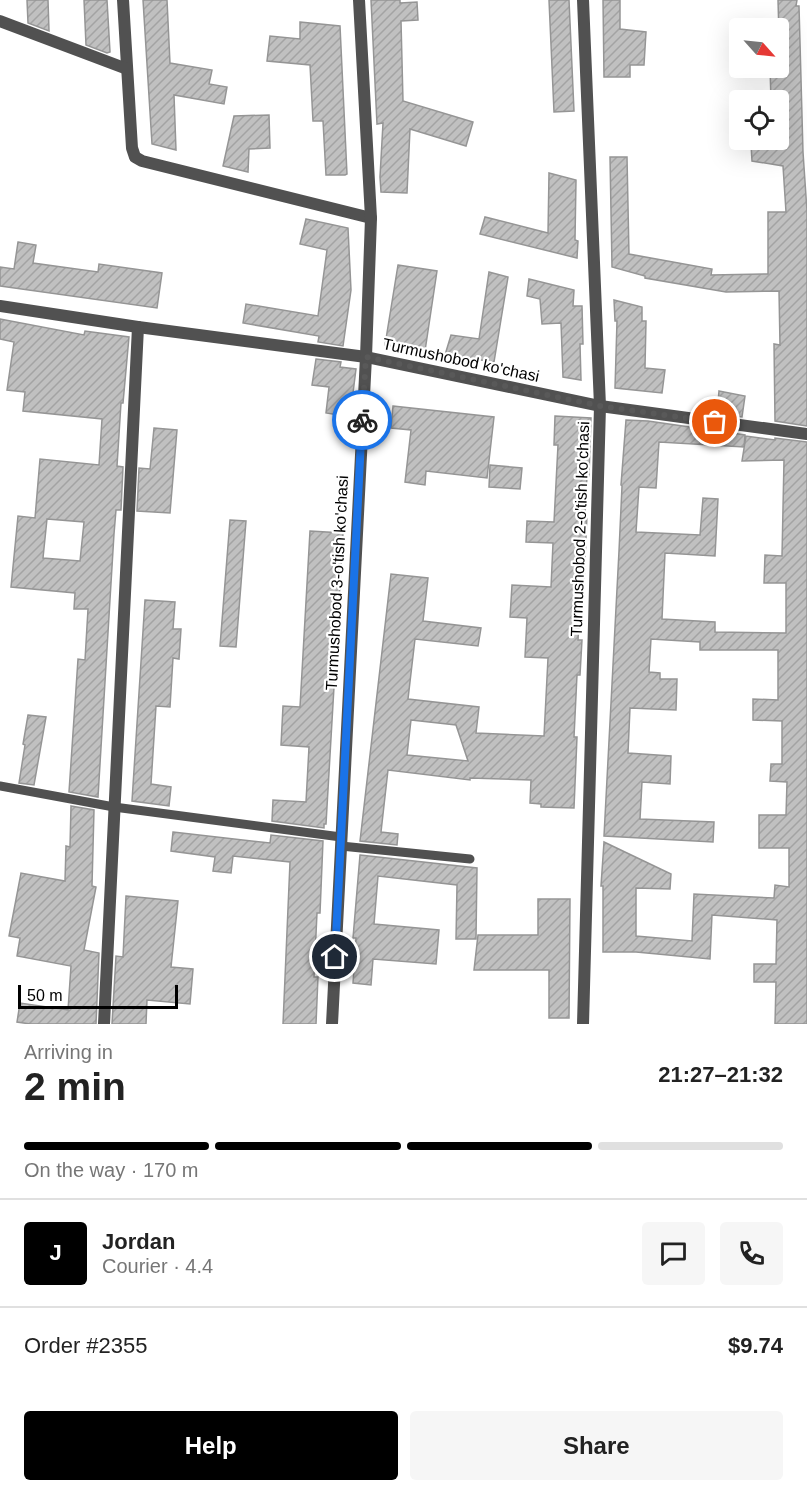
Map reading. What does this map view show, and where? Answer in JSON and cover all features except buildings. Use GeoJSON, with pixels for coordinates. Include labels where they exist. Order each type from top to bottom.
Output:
{"type":"FeatureCollection","features":[{"type":"Feature","properties":{"kind":"street"},"geometry":{"type":"LineString","coordinates":[[123,0],[132,148],[135,157],[142,161],[371,218]]}},
{"type":"Feature","properties":{"kind":"street","name":"Turmushobod 3-o'tish ko'chasi"},"geometry":{"type":"LineString","coordinates":[[332,1024],[371,218],[359,0]]}},
{"type":"Feature","properties":{"kind":"street","name":"Turmushobod 2-o'tish ko'chasi"},"geometry":{"type":"LineString","coordinates":[[583,0],[600,406],[583,1024]]}},
{"type":"Feature","properties":{"kind":"street"},"geometry":{"type":"LineString","coordinates":[[0,21],[127,69]]}},
{"type":"Feature","properties":{"kind":"street","name":"Turmushobod ko'chasi"},"geometry":{"type":"LineString","coordinates":[[0,306],[366,357],[600,406],[807,434]]}},
{"type":"Feature","properties":{"kind":"street"},"geometry":{"type":"LineString","coordinates":[[104,1024],[138,327]]}},
{"type":"Feature","properties":{"kind":"lane"},"geometry":{"type":"LineString","coordinates":[[0,786],[114,807],[470,859]]}},
{"type":"Feature","properties":{"kind":"way so far"},"geometry":{"type":"LineString","coordinates":[[362,420],[366,357],[600,406],[715,422]]}},
{"type":"Feature","properties":{"kind":"route"},"geometry":{"type":"LineString","coordinates":[[335,957],[362,420]]}}]}
